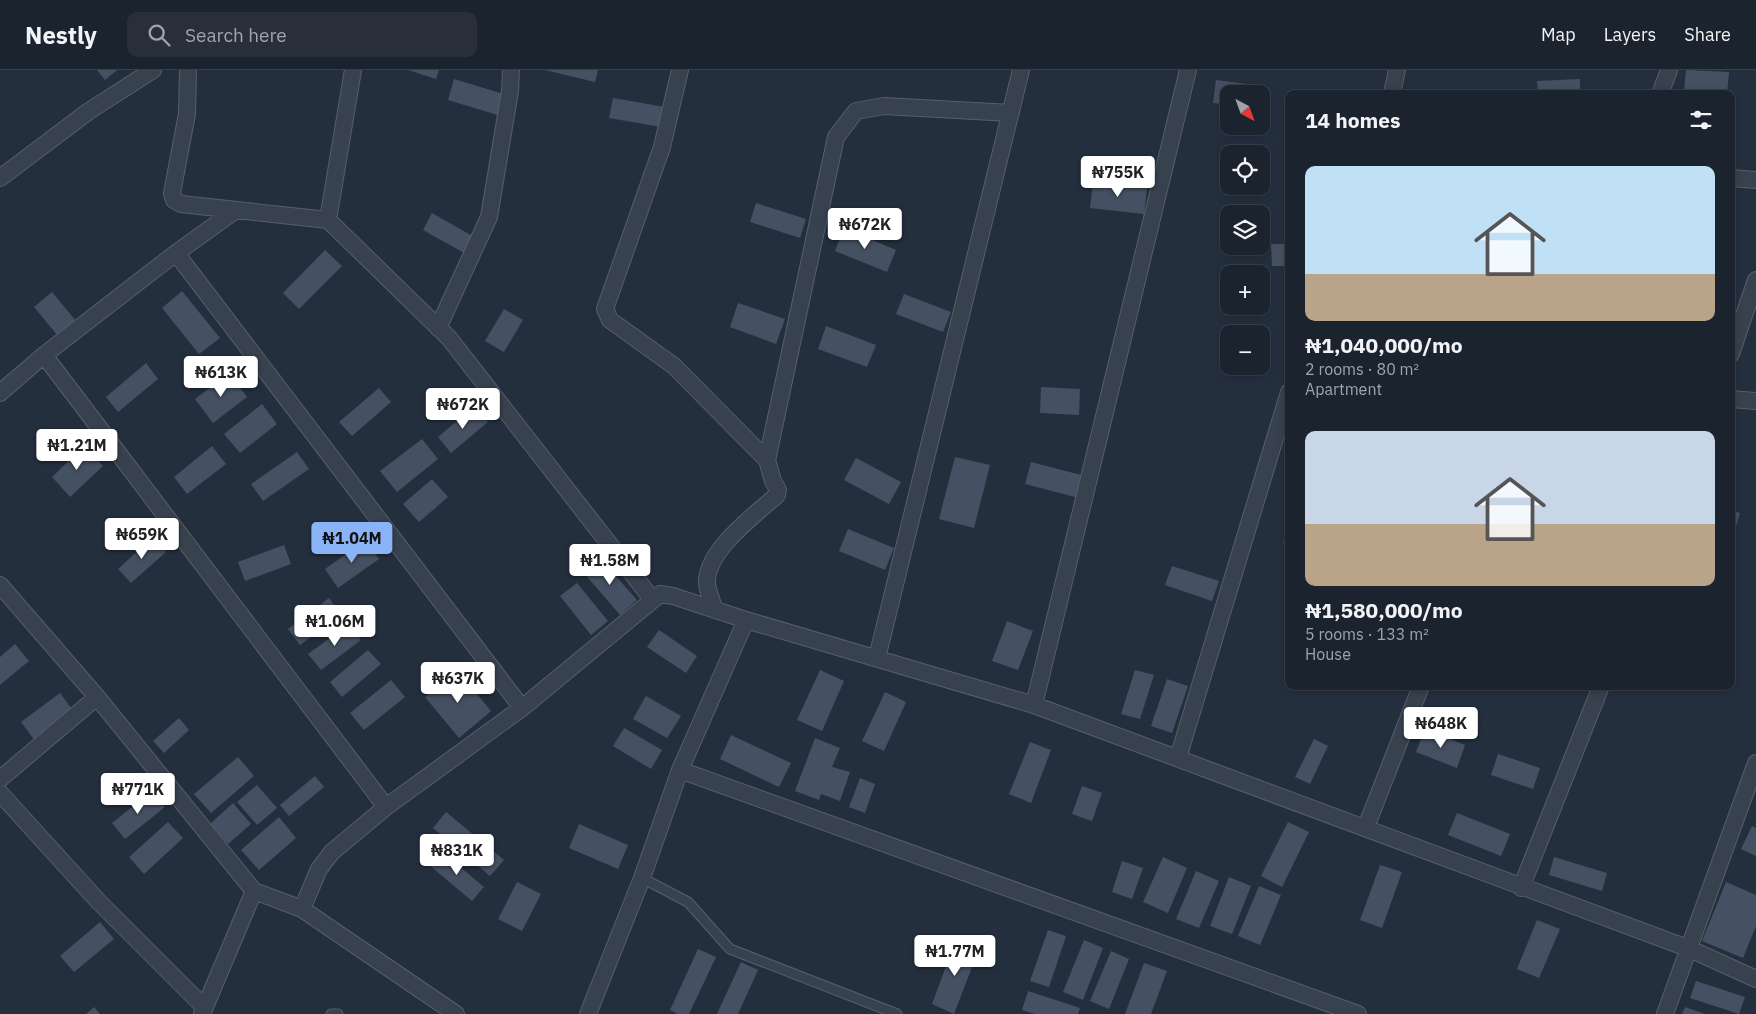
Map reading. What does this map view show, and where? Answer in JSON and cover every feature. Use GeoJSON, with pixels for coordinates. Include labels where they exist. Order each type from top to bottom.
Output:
{"type":"FeatureCollection","features":[{"type":"Feature","properties":{"kind":"street"},"geometry":{"type":"LineString","coordinates":[[0,178],[88,111],[153,70]]}},
{"type":"Feature","properties":{"kind":"street"},"geometry":{"type":"LineString","coordinates":[[188,70],[187,114],[172,194],[174,200],[181,204],[328,220],[449,338],[652,599]]}},
{"type":"Feature","properties":{"kind":"street"},"geometry":{"type":"LineString","coordinates":[[328,220],[353,70]]}},
{"type":"Feature","properties":{"kind":"street"},"geometry":{"type":"LineString","coordinates":[[438,328],[489,218],[510,91],[510,70]]}},
{"type":"Feature","properties":{"kind":"street"},"geometry":{"type":"LineString","coordinates":[[680,70],[662,147],[605,309],[610,320],[674,366],[767,460],[778,492],[725,544],[712,562],[706,581],[715,610]]}},
{"type":"Feature","properties":{"kind":"street"},"geometry":{"type":"LineString","coordinates":[[877,658],[1021,70]]}},
{"type":"Feature","properties":{"kind":"street"},"geometry":{"type":"LineString","coordinates":[[1034,705],[1188,70]]}},
{"type":"Feature","properties":{"kind":"street"},"geometry":{"type":"LineString","coordinates":[[1393,90],[1397,70]]}},
{"type":"Feature","properties":{"kind":"street"},"geometry":{"type":"LineString","coordinates":[[1662,90],[1669,70]]}},
{"type":"Feature","properties":{"kind":"street"},"geometry":{"type":"LineString","coordinates":[[767,460],[836,137],[856,111],[884,106],[1011,113]]}},
{"type":"Feature","properties":{"kind":"street"},"geometry":{"type":"LineString","coordinates":[[1735,178],[1756,180]]}},
{"type":"Feature","properties":{"kind":"street"},"geometry":{"type":"LineString","coordinates":[[0,393],[44,355],[176,253],[236,210]]}},
{"type":"Feature","properties":{"kind":"street"},"geometry":{"type":"LineString","coordinates":[[176,253],[522,708]]}},
{"type":"Feature","properties":{"kind":"street"},"geometry":{"type":"LineString","coordinates":[[1735,342],[1756,280]]}},
{"type":"Feature","properties":{"kind":"street"},"geometry":{"type":"LineString","coordinates":[[44,355],[386,807]]}},
{"type":"Feature","properties":{"kind":"street"},"geometry":{"type":"LineString","coordinates":[[1735,399],[1756,401]]}},
{"type":"Feature","properties":{"kind":"street"},"geometry":{"type":"LineString","coordinates":[[1178,758],[1285,405]]}},
{"type":"Feature","properties":{"kind":"street"},"geometry":{"type":"LineString","coordinates":[[0,584],[96,697],[254,891],[302,909],[456,1014]]}},
{"type":"Feature","properties":{"kind":"street"},"geometry":{"type":"LineString","coordinates":[[302,909],[319,869],[332,852],[386,807],[522,708],[660,594],[673,596],[746,620],[1034,705],[1366,827],[1521,888],[1690,949],[1756,980]]}},
{"type":"Feature","properties":{"kind":"street"},"geometry":{"type":"LineString","coordinates":[[588,1014],[642,878],[680,770],[746,620]]}},
{"type":"Feature","properties":{"kind":"street"},"geometry":{"type":"LineString","coordinates":[[1366,827],[1419,690]]}},
{"type":"Feature","properties":{"kind":"street"},"geometry":{"type":"LineString","coordinates":[[1521,888],[1599,690]]}},
{"type":"Feature","properties":{"kind":"street"},"geometry":{"type":"LineString","coordinates":[[0,780],[96,697]]}},
{"type":"Feature","properties":{"kind":"street"},"geometry":{"type":"LineString","coordinates":[[1665,1014],[1690,949],[1749,809],[1756,763]]}},
{"type":"Feature","properties":{"kind":"street"},"geometry":{"type":"LineString","coordinates":[[680,770],[1325,1008],[1358,1014]]}},
{"type":"Feature","properties":{"kind":"street"},"geometry":{"type":"LineString","coordinates":[[0,792],[98,901],[203,1011],[254,891]]}},
{"type":"Feature","properties":{"kind":"lane"},"geometry":{"type":"LineString","coordinates":[[642,878],[688,902],[730,949],[897,1014]]}},
{"type":"Feature","properties":{"kind":"lane"},"geometry":{"type":"LineString","coordinates":[[331,1014],[338,1014]]}},
{"type":"Feature","properties":{"kind":"building"},"geometry":{"type":"Polygon","coordinates":[[[97,70],[117,70],[105,80],[97,70]]]}},
{"type":"Feature","properties":{"kind":"building"},"geometry":{"type":"Polygon","coordinates":[[[408,70],[439,70],[436,79],[408,70]]]}},
{"type":"Feature","properties":{"kind":"building"},"geometry":{"type":"Polygon","coordinates":[[[545,70],[598,70],[595,82],[545,70]]]}},
{"type":"Feature","properties":{"kind":"building"},"geometry":{"type":"Polygon","coordinates":[[[1686,70],[1729,72],[1727,90],[1684,90],[1686,70]]]}},
{"type":"Feature","properties":{"kind":"building"},"geometry":{"type":"Polygon","coordinates":[[[454,79],[507,95],[501,116],[448,100],[454,79]]]}},
{"type":"Feature","properties":{"kind":"building"},"geometry":{"type":"Polygon","coordinates":[[[1580,79],[1580,90],[1538,90],[1537,81],[1580,79]]]}},
{"type":"Feature","properties":{"kind":"building"},"geometry":{"type":"Polygon","coordinates":[[[1216,80],[1255,85],[1220,85],[1220,104],[1213,103],[1216,80]]]}},
{"type":"Feature","properties":{"kind":"building"},"geometry":{"type":"Polygon","coordinates":[[[613,98],[665,107],[661,127],[609,118],[613,98]]]}},
{"type":"Feature","properties":{"kind":"building"},"geometry":{"type":"Polygon","coordinates":[[[1093,182],[1147,188],[1144,214],[1090,208],[1093,182]]]}},
{"type":"Feature","properties":{"kind":"building"},"geometry":{"type":"Polygon","coordinates":[[[756,203],[806,219],[800,238],[750,222],[756,203]]]}},
{"type":"Feature","properties":{"kind":"building"},"geometry":{"type":"Polygon","coordinates":[[[432,213],[476,238],[466,254],[423,230],[432,213]]]}},
{"type":"Feature","properties":{"kind":"building"},"geometry":{"type":"Polygon","coordinates":[[[844,228],[896,250],[887,272],[835,251],[844,228]]]}},
{"type":"Feature","properties":{"kind":"building"},"geometry":{"type":"Polygon","coordinates":[[[1271,244],[1285,244],[1285,266],[1272,266],[1271,244]]]}},
{"type":"Feature","properties":{"kind":"building"},"geometry":{"type":"Polygon","coordinates":[[[325,250],[342,266],[299,309],[283,293],[325,250]]]}},
{"type":"Feature","properties":{"kind":"building"},"geometry":{"type":"Polygon","coordinates":[[[182,291],[220,338],[199,354],[162,308],[182,291]]]}},
{"type":"Feature","properties":{"kind":"building"},"geometry":{"type":"Polygon","coordinates":[[[52,292],[76,321],[58,336],[34,307],[52,292]]]}},
{"type":"Feature","properties":{"kind":"building"},"geometry":{"type":"Polygon","coordinates":[[[904,294],[951,312],[943,332],[896,314],[904,294]]]}},
{"type":"Feature","properties":{"kind":"building"},"geometry":{"type":"Polygon","coordinates":[[[738,303],[785,319],[776,344],[730,327],[738,303]]]}},
{"type":"Feature","properties":{"kind":"building"},"geometry":{"type":"Polygon","coordinates":[[[504,309],[523,320],[504,352],[485,341],[504,309]]]}},
{"type":"Feature","properties":{"kind":"building"},"geometry":{"type":"Polygon","coordinates":[[[826,326],[876,345],[867,367],[818,349],[826,326]]]}},
{"type":"Feature","properties":{"kind":"building"},"geometry":{"type":"Polygon","coordinates":[[[146,363],[158,379],[118,412],[106,397],[146,363]]]}},
{"type":"Feature","properties":{"kind":"building"},"geometry":{"type":"Polygon","coordinates":[[[229,373],[247,397],[213,423],[195,399],[229,373]]]}},
{"type":"Feature","properties":{"kind":"building"},"geometry":{"type":"Polygon","coordinates":[[[1041,387],[1080,389],[1079,415],[1040,413],[1041,387]]]}},
{"type":"Feature","properties":{"kind":"building"},"geometry":{"type":"Polygon","coordinates":[[[379,388],[391,402],[352,436],[339,422],[379,388]]]}},
{"type":"Feature","properties":{"kind":"building"},"geometry":{"type":"Polygon","coordinates":[[[262,404],[277,424],[240,453],[224,434],[262,404]]]}},
{"type":"Feature","properties":{"kind":"building"},"geometry":{"type":"Polygon","coordinates":[[[475,406],[488,422],[451,453],[438,437],[475,406]]]}},
{"type":"Feature","properties":{"kind":"building"},"geometry":{"type":"Polygon","coordinates":[[[422,439],[438,459],[397,492],[380,471],[422,439]]]}},
{"type":"Feature","properties":{"kind":"building"},"geometry":{"type":"Polygon","coordinates":[[[84,446],[103,466],[70,497],[52,477],[84,446]]]}},
{"type":"Feature","properties":{"kind":"building"},"geometry":{"type":"Polygon","coordinates":[[[212,446],[226,464],[187,494],[174,477],[212,446]]]}},
{"type":"Feature","properties":{"kind":"building"},"geometry":{"type":"Polygon","coordinates":[[[297,452],[309,469],[263,501],[251,484],[297,452]]]}},
{"type":"Feature","properties":{"kind":"building"},"geometry":{"type":"Polygon","coordinates":[[[955,457],[990,465],[974,528],[939,519],[955,457]]]}},
{"type":"Feature","properties":{"kind":"building"},"geometry":{"type":"Polygon","coordinates":[[[856,458],[901,482],[889,504],[844,480],[856,458]]]}},
{"type":"Feature","properties":{"kind":"building"},"geometry":{"type":"Polygon","coordinates":[[[1031,462],[1085,476],[1079,498],[1025,484],[1031,462]]]}},
{"type":"Feature","properties":{"kind":"building"},"geometry":{"type":"Polygon","coordinates":[[[432,479],[448,497],[419,522],[403,504],[432,479]]]}},
{"type":"Feature","properties":{"kind":"building"},"geometry":{"type":"Polygon","coordinates":[[[1735,511],[1740,513],[1735,530],[1735,511]]]}},
{"type":"Feature","properties":{"kind":"building"},"geometry":{"type":"Polygon","coordinates":[[[848,529],[894,548],[885,570],[839,551],[848,529]]]}},
{"type":"Feature","properties":{"kind":"building"},"geometry":{"type":"Polygon","coordinates":[[[153,537],[166,552],[131,583],[118,569],[153,537]]]}},
{"type":"Feature","properties":{"kind":"building"},"geometry":{"type":"Polygon","coordinates":[[[366,540],[379,559],[338,588],[325,569],[366,540]]]}},
{"type":"Feature","properties":{"kind":"building"},"geometry":{"type":"Polygon","coordinates":[[[284,545],[291,564],[245,581],[238,562],[284,545]]]}},
{"type":"Feature","properties":{"kind":"building"},"geometry":{"type":"Polygon","coordinates":[[[599,557],[637,600],[620,615],[583,572],[599,557]]]}},
{"type":"Feature","properties":{"kind":"building"},"geometry":{"type":"Polygon","coordinates":[[[1172,566],[1219,581],[1212,601],[1165,585],[1172,566]]]}},
{"type":"Feature","properties":{"kind":"building"},"geometry":{"type":"Polygon","coordinates":[[[577,583],[608,621],[591,635],[560,596],[577,583]]]}},
{"type":"Feature","properties":{"kind":"building"},"geometry":{"type":"Polygon","coordinates":[[[329,598],[341,615],[300,645],[288,629],[329,598]]]}},
{"type":"Feature","properties":{"kind":"building"},"geometry":{"type":"Polygon","coordinates":[[[1007,621],[1033,631],[1018,670],[992,661],[1007,621]]]}},
{"type":"Feature","properties":{"kind":"building"},"geometry":{"type":"Polygon","coordinates":[[[349,624],[361,640],[321,670],[308,654],[349,624]]]}},
{"type":"Feature","properties":{"kind":"building"},"geometry":{"type":"Polygon","coordinates":[[[659,630],[697,656],[686,673],[647,647],[659,630]]]}},
{"type":"Feature","properties":{"kind":"building"},"geometry":{"type":"Polygon","coordinates":[[[15,644],[29,661],[0,685],[0,657],[15,644]]]}},
{"type":"Feature","properties":{"kind":"building"},"geometry":{"type":"Polygon","coordinates":[[[368,650],[381,664],[342,697],[330,682],[368,650]]]}},
{"type":"Feature","properties":{"kind":"building"},"geometry":{"type":"Polygon","coordinates":[[[457,670],[491,711],[459,738],[425,697],[457,670]]]}},
{"type":"Feature","properties":{"kind":"building"},"geometry":{"type":"Polygon","coordinates":[[[820,670],[844,681],[822,731],[797,720],[820,670]]]}},
{"type":"Feature","properties":{"kind":"building"},"geometry":{"type":"Polygon","coordinates":[[[1135,670],[1154,675],[1140,719],[1121,714],[1135,670]]]}},
{"type":"Feature","properties":{"kind":"building"},"geometry":{"type":"Polygon","coordinates":[[[1167,679],[1188,686],[1172,733],[1151,726],[1167,679]]]}},
{"type":"Feature","properties":{"kind":"building"},"geometry":{"type":"Polygon","coordinates":[[[391,680],[405,697],[364,730],[350,713],[391,680]]]}},
{"type":"Feature","properties":{"kind":"building"},"geometry":{"type":"Polygon","coordinates":[[[885,692],[906,702],[884,751],[862,741],[885,692]]]}},
{"type":"Feature","properties":{"kind":"building"},"geometry":{"type":"Polygon","coordinates":[[[60,693],[74,712],[35,741],[21,722],[60,693]]]}},
{"type":"Feature","properties":{"kind":"building"},"geometry":{"type":"Polygon","coordinates":[[[646,696],[681,716],[667,738],[633,719],[646,696]]]}},
{"type":"Feature","properties":{"kind":"building"},"geometry":{"type":"Polygon","coordinates":[[[179,718],[189,730],[164,753],[153,741],[179,718]]]}},
{"type":"Feature","properties":{"kind":"building"},"geometry":{"type":"Polygon","coordinates":[[[624,728],[662,750],[651,769],[613,746],[624,728]]]}},
{"type":"Feature","properties":{"kind":"building"},"geometry":{"type":"Polygon","coordinates":[[[1425,729],[1465,745],[1457,768],[1416,752],[1425,729]]]}},
{"type":"Feature","properties":{"kind":"building"},"geometry":{"type":"Polygon","coordinates":[[[731,735],[791,763],[779,787],[720,759],[731,735]]]}},
{"type":"Feature","properties":{"kind":"building"},"geometry":{"type":"Polygon","coordinates":[[[815,738],[840,748],[832,767],[850,772],[840,801],[821,794],[819,800],[795,791],[815,738]]]}},
{"type":"Feature","properties":{"kind":"building"},"geometry":{"type":"Polygon","coordinates":[[[1314,739],[1328,746],[1310,784],[1295,777],[1314,739]]]}},
{"type":"Feature","properties":{"kind":"building"},"geometry":{"type":"Polygon","coordinates":[[[1030,742],[1051,750],[1031,803],[1009,794],[1030,742]]]}},
{"type":"Feature","properties":{"kind":"building"},"geometry":{"type":"Polygon","coordinates":[[[1498,754],[1540,768],[1533,789],[1491,775],[1498,754]]]}},
{"type":"Feature","properties":{"kind":"building"},"geometry":{"type":"Polygon","coordinates":[[[238,757],[254,776],[211,813],[194,794],[238,757]]]}},
{"type":"Feature","properties":{"kind":"building"},"geometry":{"type":"Polygon","coordinates":[[[315,776],[324,787],[289,816],[280,805],[315,776]]]}},
{"type":"Feature","properties":{"kind":"building"},"geometry":{"type":"Polygon","coordinates":[[[860,778],[875,784],[865,813],[849,807],[860,778]]]}},
{"type":"Feature","properties":{"kind":"building"},"geometry":{"type":"Polygon","coordinates":[[[257,785],[277,808],[257,825],[237,802],[257,785]]]}},
{"type":"Feature","properties":{"kind":"building"},"geometry":{"type":"Polygon","coordinates":[[[1082,786],[1102,793],[1092,821],[1072,814],[1082,786]]]}},
{"type":"Feature","properties":{"kind":"building"},"geometry":{"type":"Polygon","coordinates":[[[152,791],[165,807],[125,839],[112,823],[152,791]]]}},
{"type":"Feature","properties":{"kind":"building"},"geometry":{"type":"Polygon","coordinates":[[[233,803],[251,824],[228,844],[210,824],[233,803]]]}},
{"type":"Feature","properties":{"kind":"building"},"geometry":{"type":"Polygon","coordinates":[[[446,812],[504,860],[490,876],[433,828],[446,812]]]}},
{"type":"Feature","properties":{"kind":"building"},"geometry":{"type":"Polygon","coordinates":[[[1457,813],[1510,834],[1501,856],[1448,835],[1457,813]]]}},
{"type":"Feature","properties":{"kind":"building"},"geometry":{"type":"Polygon","coordinates":[[[279,817],[296,838],[259,870],[241,850],[279,817]]]}},
{"type":"Feature","properties":{"kind":"building"},"geometry":{"type":"Polygon","coordinates":[[[168,822],[183,838],[144,874],[129,857],[168,822]]]}},
{"type":"Feature","properties":{"kind":"building"},"geometry":{"type":"Polygon","coordinates":[[[1288,822],[1309,832],[1282,887],[1261,876],[1288,822]]]}},
{"type":"Feature","properties":{"kind":"building"},"geometry":{"type":"Polygon","coordinates":[[[579,824],[628,845],[618,869],[569,848],[579,824]]]}},
{"type":"Feature","properties":{"kind":"building"},"geometry":{"type":"Polygon","coordinates":[[[1752,826],[1756,828],[1756,856],[1741,849],[1752,826]]]}},
{"type":"Feature","properties":{"kind":"building"},"geometry":{"type":"Polygon","coordinates":[[[441,851],[484,887],[472,901],[429,865],[441,851]]]}},
{"type":"Feature","properties":{"kind":"building"},"geometry":{"type":"Polygon","coordinates":[[[1163,857],[1187,868],[1168,913],[1143,902],[1163,857]]]}},
{"type":"Feature","properties":{"kind":"building"},"geometry":{"type":"Polygon","coordinates":[[[1554,857],[1607,873],[1602,891],[1549,875],[1554,857]]]}},
{"type":"Feature","properties":{"kind":"building"},"geometry":{"type":"Polygon","coordinates":[[[1122,861],[1143,868],[1132,899],[1112,892],[1122,861]]]}},
{"type":"Feature","properties":{"kind":"building"},"geometry":{"type":"Polygon","coordinates":[[[1380,865],[1402,872],[1382,928],[1360,920],[1380,865]]]}},
{"type":"Feature","properties":{"kind":"building"},"geometry":{"type":"Polygon","coordinates":[[[1196,871],[1219,881],[1199,928],[1176,919],[1196,871]]]}},
{"type":"Feature","properties":{"kind":"building"},"geometry":{"type":"Polygon","coordinates":[[[1229,877],[1251,886],[1232,934],[1210,926],[1229,877]]]}},
{"type":"Feature","properties":{"kind":"building"},"geometry":{"type":"Polygon","coordinates":[[[517,882],[541,894],[522,931],[498,919],[517,882]]]}},
{"type":"Feature","properties":{"kind":"building"},"geometry":{"type":"Polygon","coordinates":[[[1726,882],[1756,895],[1756,926],[1743,958],[1702,941],[1726,882]]]}},
{"type":"Feature","properties":{"kind":"building"},"geometry":{"type":"Polygon","coordinates":[[[1259,886],[1281,895],[1260,945],[1238,936],[1259,886]]]}},
{"type":"Feature","properties":{"kind":"building"},"geometry":{"type":"Polygon","coordinates":[[[1537,920],[1560,929],[1539,978],[1517,969],[1537,920]]]}},
{"type":"Feature","properties":{"kind":"building"},"geometry":{"type":"Polygon","coordinates":[[[100,922],[114,939],[74,972],[60,956],[100,922]]]}},
{"type":"Feature","properties":{"kind":"building"},"geometry":{"type":"Polygon","coordinates":[[[1048,930],[1066,936],[1049,987],[1030,981],[1048,930]]]}},
{"type":"Feature","properties":{"kind":"building"},"geometry":{"type":"Polygon","coordinates":[[[1084,940],[1103,948],[1083,1000],[1063,992],[1084,940]]]}},
{"type":"Feature","properties":{"kind":"building"},"geometry":{"type":"Polygon","coordinates":[[[955,942],[979,949],[954,1014],[932,1004],[955,942]]]}},
{"type":"Feature","properties":{"kind":"building"},"geometry":{"type":"Polygon","coordinates":[[[698,949],[716,957],[689,1014],[678,1014],[670,1010],[698,949]]]}},
{"type":"Feature","properties":{"kind":"building"},"geometry":{"type":"Polygon","coordinates":[[[1111,951],[1129,959],[1109,1009],[1090,1001],[1111,951]]]}},
{"type":"Feature","properties":{"kind":"building"},"geometry":{"type":"Polygon","coordinates":[[[741,962],[758,970],[738,1014],[717,1014],[741,962]]]}},
{"type":"Feature","properties":{"kind":"building"},"geometry":{"type":"Polygon","coordinates":[[[1144,963],[1167,971],[1151,1014],[1125,1014],[1144,963]]]}},
{"type":"Feature","properties":{"kind":"building"},"geometry":{"type":"Polygon","coordinates":[[[1696,981],[1745,997],[1739,1014],[1690,998],[1696,981]]]}},
{"type":"Feature","properties":{"kind":"building"},"geometry":{"type":"Polygon","coordinates":[[[1028,991],[1080,1008],[1078,1014],[1035,1014],[1022,1010],[1028,991]]]}},
{"type":"Feature","properties":{"kind":"building"},"geometry":{"type":"Polygon","coordinates":[[[94,1007],[100,1014],[86,1014],[94,1007]]]}},
{"type":"Feature","properties":{"kind":"building"},"geometry":{"type":"Polygon","coordinates":[[[1685,1007],[1705,1014],[1682,1014],[1685,1007]]]}}]}
